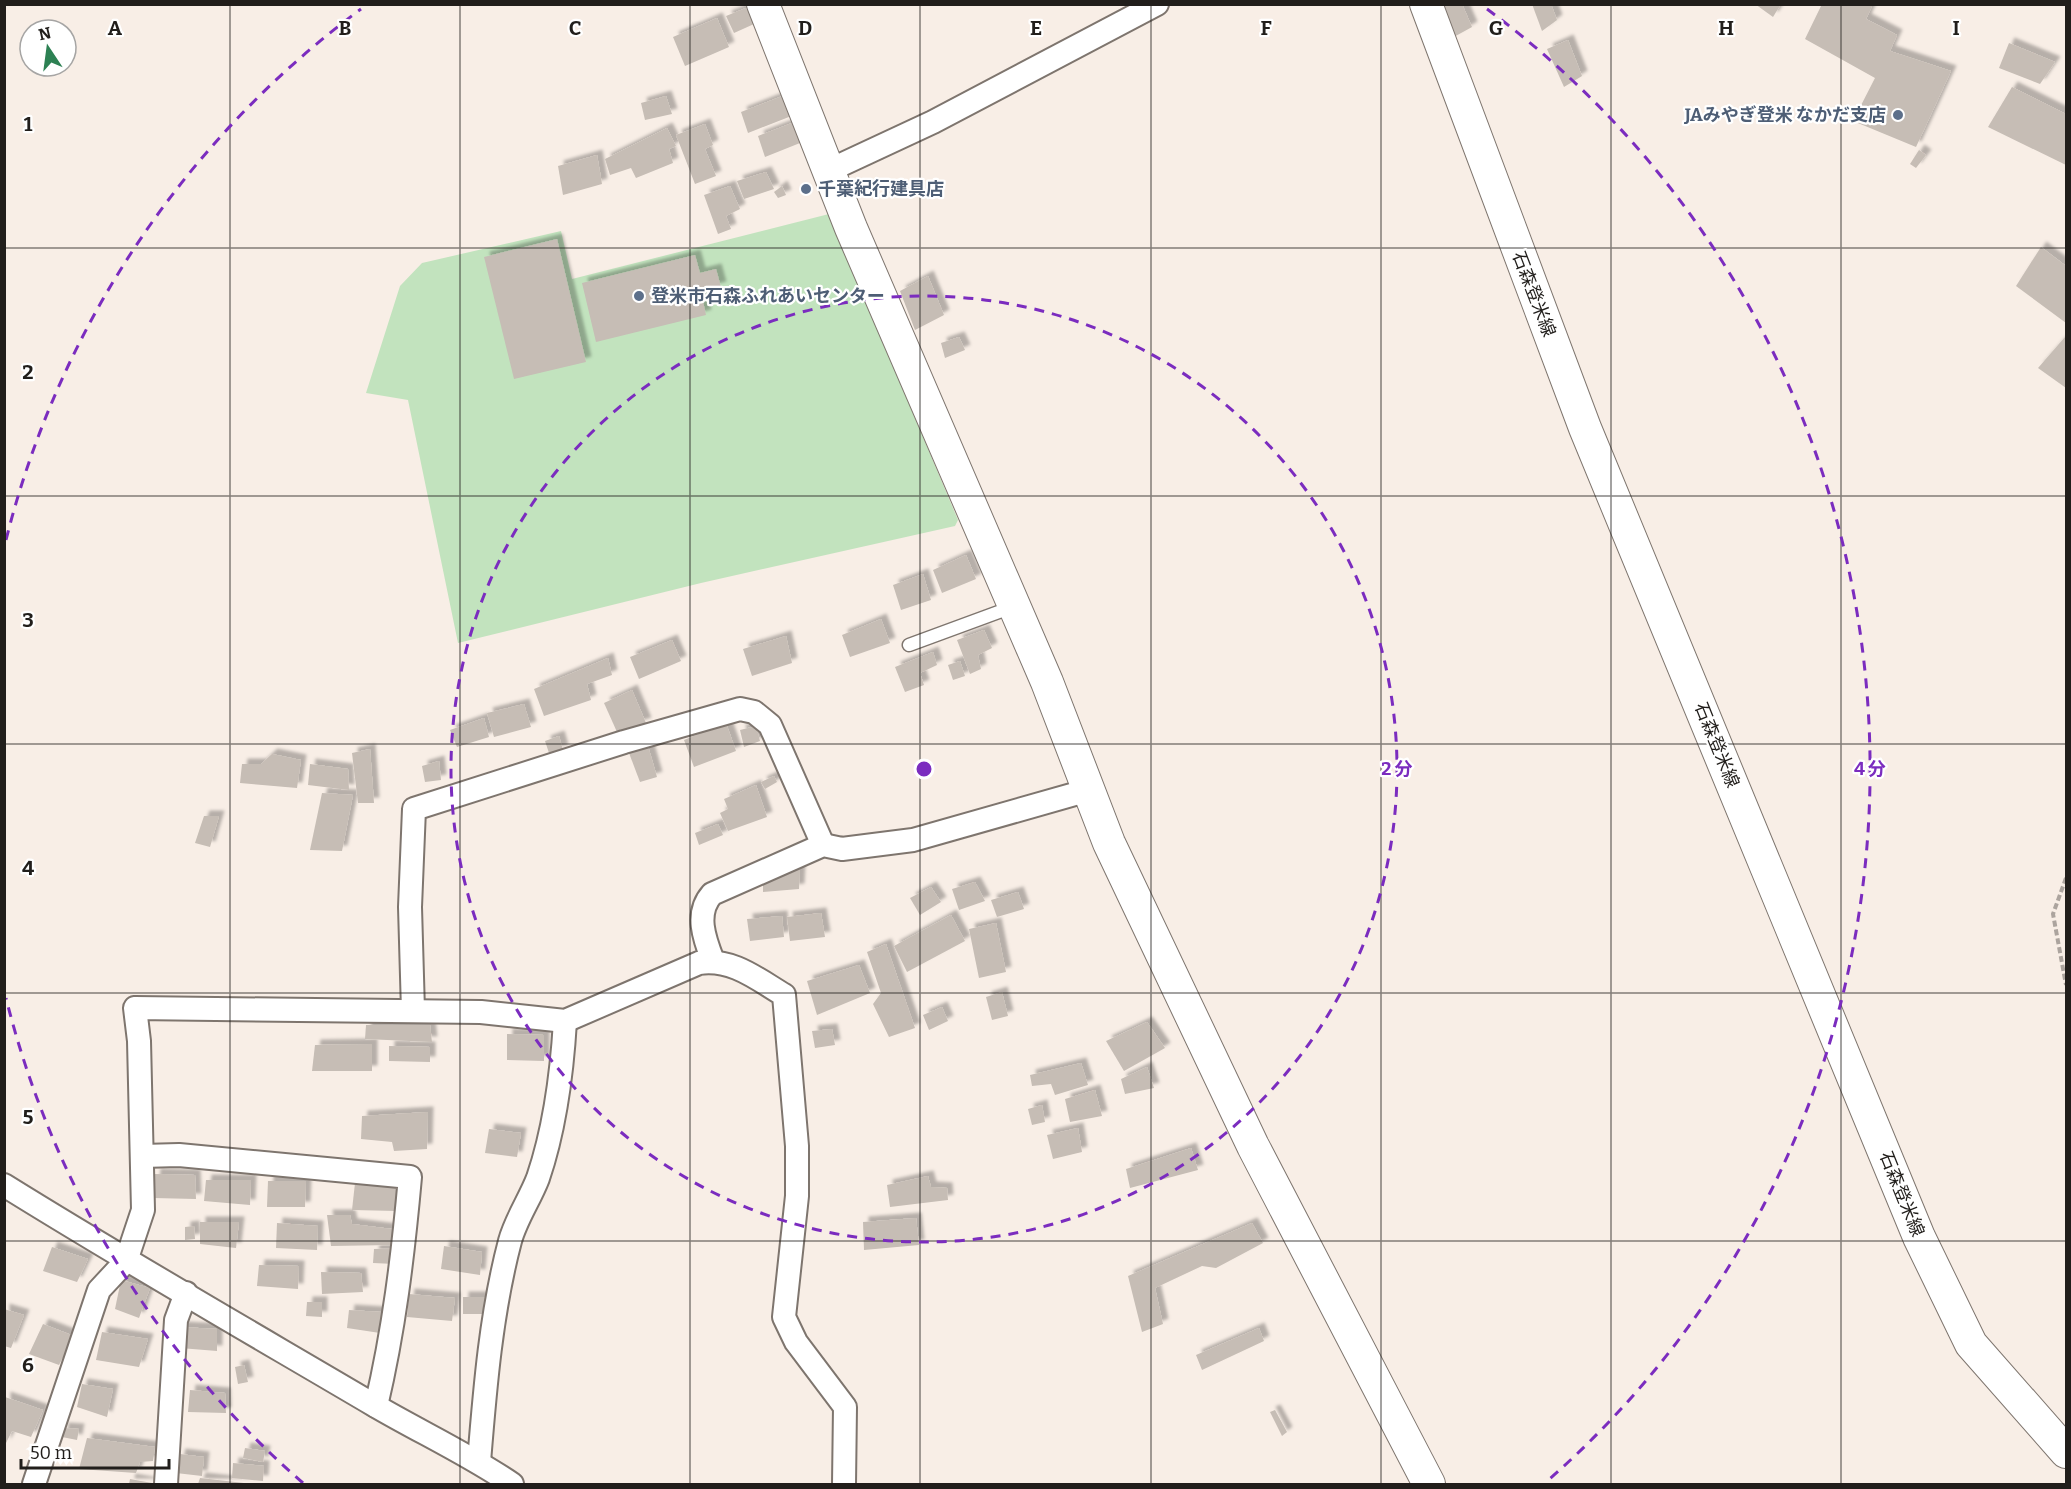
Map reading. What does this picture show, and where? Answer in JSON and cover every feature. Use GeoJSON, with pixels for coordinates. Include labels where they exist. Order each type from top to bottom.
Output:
{"type":"FeatureCollection","features":[{"type":"Feature","properties":{"kind":"street"},"geometry":{"type":"LineString","coordinates":[[763,4],[856,238],[1016,606],[1109,843],[1253,1146],[1429,1485]]}},
{"type":"Feature","properties":{"kind":"street"},"geometry":{"type":"LineString","coordinates":[[830,170],[923,127],[1157,4]]}},
{"type":"Feature","properties":{"kind":"street","name":"石森登米線"},"geometry":{"type":"LineString","coordinates":[[1426,4],[1585,428],[1927,1255],[1971,1344],[2067,1452]]}},
{"type":"Feature","properties":{"kind":"street"},"geometry":{"type":"LineString","coordinates":[[413,1011],[410,907],[414,809],[624,742],[740,709],[754,712],[771,725],[823,845]]}},
{"type":"Feature","properties":{"kind":"street"},"geometry":{"type":"LineString","coordinates":[[713,961],[701,915],[703,904],[712,894],[823,845],[842,849],[913,840],[1089,790]]}},
{"type":"Feature","properties":{"kind":"street"},"geometry":{"type":"LineString","coordinates":[[34,1485],[99,1290],[126,1261],[143,1210],[139,1041],[135,1008],[481,1012],[565,1021],[699,963],[713,961],[740,968],[784,995],[797,1146],[797,1196],[784,1317],[796,1342],[845,1407],[843,1485]]}},
{"type":"Feature","properties":{"kind":"street"},"geometry":{"type":"LineString","coordinates":[[479,1462],[485,1387],[497,1305],[511,1238],[538,1178],[548,1137],[562,1066],[565,1021]]}},
{"type":"Feature","properties":{"kind":"street"},"geometry":{"type":"LineString","coordinates":[[142,1156],[179,1155],[410,1177],[401,1282],[391,1344],[376,1406]]}},
{"type":"Feature","properties":{"kind":"street"},"geometry":{"type":"LineString","coordinates":[[4,1185],[126,1261],[186,1293],[376,1406],[479,1462],[512,1485]]}},
{"type":"Feature","properties":{"kind":"street"},"geometry":{"type":"LineString","coordinates":[[166,1485],[176,1320],[186,1293]]}},
{"type":"Feature","properties":{"kind":"lane"},"geometry":{"type":"LineString","coordinates":[[909,645],[1016,606]]}},
{"type":"Feature","properties":{"kind":"path"},"geometry":{"type":"LineString","coordinates":[[2067,878],[2054,914],[2067,985]]}},
{"type":"Feature","properties":{"kind":"green space"},"geometry":{"type":"Polygon","coordinates":[[[829,214],[958,520],[955,526],[701,583],[458,643],[408,400],[366,393],[400,286],[422,263],[561,231],[572,279],[829,214]]]}},
{"type":"Feature","properties":{"kind":"building"},"geometry":{"type":"Polygon","coordinates":[[[1448,4],[1462,4],[1472,27],[1452,38],[1441,7],[1448,4]]]}},
{"type":"Feature","properties":{"kind":"building"},"geometry":{"type":"Polygon","coordinates":[[[1532,4],[1551,4],[1557,20],[1542,31],[1532,4]]]}},
{"type":"Feature","properties":{"kind":"building"},"geometry":{"type":"Polygon","coordinates":[[[1755,4],[1781,4],[1773,17],[1755,4]]]}},
{"type":"Feature","properties":{"kind":"building"},"geometry":{"type":"Polygon","coordinates":[[[1822,4],[1873,4],[1866,19],[1897,35],[1890,51],[1951,71],[1916,147],[1853,121],[1875,78],[1805,39],[1822,4]]]}},
{"type":"Feature","properties":{"kind":"building"},"geometry":{"type":"Polygon","coordinates":[[[746,8],[754,24],[734,33],[726,16],[746,8]]]}},
{"type":"Feature","properties":{"kind":"building"},"geometry":{"type":"Polygon","coordinates":[[[717,18],[729,47],[685,66],[673,37],[717,18]]]}},
{"type":"Feature","properties":{"kind":"building"},"geometry":{"type":"Polygon","coordinates":[[[1568,40],[1582,76],[1564,87],[1547,49],[1568,40]]]}},
{"type":"Feature","properties":{"kind":"building"},"geometry":{"type":"Polygon","coordinates":[[[2009,43],[2055,62],[2040,84],[1999,68],[2009,43]]]}},
{"type":"Feature","properties":{"kind":"building"},"geometry":{"type":"Polygon","coordinates":[[[2012,87],[2066,114],[2066,165],[1988,127],[2012,87]]]}},
{"type":"Feature","properties":{"kind":"building"},"geometry":{"type":"Polygon","coordinates":[[[785,95],[794,115],[748,133],[741,112],[785,95]]]}},
{"type":"Feature","properties":{"kind":"building"},"geometry":{"type":"Polygon","coordinates":[[[666,96],[672,114],[645,120],[641,103],[666,96]]]}},
{"type":"Feature","properties":{"kind":"building"},"geometry":{"type":"Polygon","coordinates":[[[792,123],[800,143],[765,157],[758,136],[792,123]]]}},
{"type":"Feature","properties":{"kind":"building"},"geometry":{"type":"Polygon","coordinates":[[[705,124],[713,145],[705,149],[716,176],[695,184],[676,135],[705,124]]]}},
{"type":"Feature","properties":{"kind":"building"},"geometry":{"type":"Polygon","coordinates":[[[667,128],[676,146],[669,149],[673,163],[636,178],[631,168],[610,175],[605,159],[667,128]]]}},
{"type":"Feature","properties":{"kind":"building"},"geometry":{"type":"Polygon","coordinates":[[[1919,150],[1926,155],[1916,168],[1910,164],[1919,150]]]}},
{"type":"Feature","properties":{"kind":"building"},"geometry":{"type":"Polygon","coordinates":[[[597,155],[602,184],[563,195],[558,166],[597,155]]]}},
{"type":"Feature","properties":{"kind":"building"},"geometry":{"type":"Polygon","coordinates":[[[766,172],[774,189],[744,199],[737,181],[766,172]]]}},
{"type":"Feature","properties":{"kind":"building"},"geometry":{"type":"Polygon","coordinates":[[[730,186],[740,209],[726,216],[731,229],[718,234],[704,195],[730,186]]]}},
{"type":"Feature","properties":{"kind":"building"},"geometry":{"type":"Polygon","coordinates":[[[782,186],[786,195],[778,198],[774,192],[782,186]]]}},
{"type":"Feature","properties":{"kind":"building"},"geometry":{"type":"Polygon","coordinates":[[[557,239],[586,362],[514,379],[484,257],[557,239]]]}},
{"type":"Feature","properties":{"kind":"building"},"geometry":{"type":"Polygon","coordinates":[[[2041,247],[2066,266],[2066,323],[2016,286],[2041,247]]]}},
{"type":"Feature","properties":{"kind":"building"},"geometry":{"type":"Polygon","coordinates":[[[695,255],[700,273],[716,269],[721,287],[701,292],[706,315],[596,342],[582,283],[695,255]]]}},
{"type":"Feature","properties":{"kind":"building"},"geometry":{"type":"Polygon","coordinates":[[[928,276],[944,315],[915,330],[900,291],[928,276]]]}},
{"type":"Feature","properties":{"kind":"building"},"geometry":{"type":"Polygon","coordinates":[[[959,337],[965,350],[945,358],[941,343],[959,337]]]}},
{"type":"Feature","properties":{"kind":"building"},"geometry":{"type":"Polygon","coordinates":[[[2066,338],[2066,388],[2038,368],[2066,338]]]}},
{"type":"Feature","properties":{"kind":"building"},"geometry":{"type":"Polygon","coordinates":[[[966,555],[976,579],[942,593],[933,570],[966,555]]]}},
{"type":"Feature","properties":{"kind":"building"},"geometry":{"type":"Polygon","coordinates":[[[923,574],[931,600],[901,610],[893,585],[923,574]]]}},
{"type":"Feature","properties":{"kind":"building"},"geometry":{"type":"Polygon","coordinates":[[[881,619],[890,643],[850,657],[842,635],[881,619]]]}},
{"type":"Feature","properties":{"kind":"building"},"geometry":{"type":"Polygon","coordinates":[[[984,630],[992,648],[978,655],[981,669],[970,674],[957,640],[984,630]]]}},
{"type":"Feature","properties":{"kind":"building"},"geometry":{"type":"Polygon","coordinates":[[[786,636],[792,663],[752,676],[743,649],[786,636]]]}},
{"type":"Feature","properties":{"kind":"building"},"geometry":{"type":"Polygon","coordinates":[[[672,640],[681,661],[639,679],[630,657],[672,640]]]}},
{"type":"Feature","properties":{"kind":"building"},"geometry":{"type":"Polygon","coordinates":[[[933,652],[937,665],[920,673],[924,685],[905,692],[895,667],[933,652]]]}},
{"type":"Feature","properties":{"kind":"building"},"geometry":{"type":"Polygon","coordinates":[[[608,658],[612,675],[587,684],[591,700],[544,716],[534,689],[608,658]]]}},
{"type":"Feature","properties":{"kind":"building"},"geometry":{"type":"Polygon","coordinates":[[[960,661],[965,676],[953,680],[948,665],[960,661]]]}},
{"type":"Feature","properties":{"kind":"building"},"geometry":{"type":"Polygon","coordinates":[[[632,690],[646,723],[617,732],[604,703],[632,690]]]}},
{"type":"Feature","properties":{"kind":"building"},"geometry":{"type":"Polygon","coordinates":[[[524,704],[531,727],[494,737],[487,713],[524,704]]]}},
{"type":"Feature","properties":{"kind":"building"},"geometry":{"type":"Polygon","coordinates":[[[484,718],[489,737],[457,747],[450,730],[484,718]]]}},
{"type":"Feature","properties":{"kind":"building"},"geometry":{"type":"Polygon","coordinates":[[[726,723],[736,751],[694,767],[684,740],[726,723]]]}},
{"type":"Feature","properties":{"kind":"building"},"geometry":{"type":"Polygon","coordinates":[[[756,726],[760,741],[744,747],[740,730],[756,726]]]}},
{"type":"Feature","properties":{"kind":"building"},"geometry":{"type":"Polygon","coordinates":[[[559,736],[563,750],[549,753],[545,741],[559,736]]]}},
{"type":"Feature","properties":{"kind":"building"},"geometry":{"type":"Polygon","coordinates":[[[648,746],[657,777],[640,782],[629,753],[648,746]]]}},
{"type":"Feature","properties":{"kind":"building"},"geometry":{"type":"Polygon","coordinates":[[[370,749],[374,803],[358,803],[352,753],[370,749]]]}},
{"type":"Feature","properties":{"kind":"building"},"geometry":{"type":"Polygon","coordinates":[[[272,754],[301,760],[297,788],[240,783],[242,764],[261,764],[272,754]]]}},
{"type":"Feature","properties":{"kind":"building"},"geometry":{"type":"Polygon","coordinates":[[[439,761],[441,780],[425,782],[422,766],[439,761]]]}},
{"type":"Feature","properties":{"kind":"building"},"geometry":{"type":"Polygon","coordinates":[[[310,764],[348,769],[349,790],[308,785],[310,764]]]}},
{"type":"Feature","properties":{"kind":"building"},"geometry":{"type":"Polygon","coordinates":[[[774,776],[777,782],[765,789],[761,782],[774,776]]]}},
{"type":"Feature","properties":{"kind":"building"},"geometry":{"type":"Polygon","coordinates":[[[756,785],[767,817],[728,831],[720,813],[728,809],[724,799],[756,785]]]}},
{"type":"Feature","properties":{"kind":"building"},"geometry":{"type":"Polygon","coordinates":[[[322,793],[353,795],[342,851],[310,850],[322,793]]]}},
{"type":"Feature","properties":{"kind":"building"},"geometry":{"type":"Polygon","coordinates":[[[204,816],[219,816],[210,847],[195,843],[204,816]]]}},
{"type":"Feature","properties":{"kind":"building"},"geometry":{"type":"Polygon","coordinates":[[[718,824],[723,835],[699,845],[695,833],[718,824]]]}},
{"type":"Feature","properties":{"kind":"building"},"geometry":{"type":"Polygon","coordinates":[[[800,869],[799,889],[763,892],[763,875],[800,869]]]}},
{"type":"Feature","properties":{"kind":"building"},"geometry":{"type":"Polygon","coordinates":[[[975,882],[985,901],[959,910],[952,889],[975,882]]]}},
{"type":"Feature","properties":{"kind":"building"},"geometry":{"type":"Polygon","coordinates":[[[931,887],[941,902],[920,915],[910,898],[931,887]]]}},
{"type":"Feature","properties":{"kind":"building"},"geometry":{"type":"Polygon","coordinates":[[[1018,892],[1024,909],[997,917],[991,900],[1018,892]]]}},
{"type":"Feature","properties":{"kind":"building"},"geometry":{"type":"Polygon","coordinates":[[[821,913],[825,937],[790,941],[787,917],[821,913]]]}},
{"type":"Feature","properties":{"kind":"building"},"geometry":{"type":"Polygon","coordinates":[[[951,915],[965,941],[907,972],[894,946],[951,915]]]}},
{"type":"Feature","properties":{"kind":"building"},"geometry":{"type":"Polygon","coordinates":[[[782,916],[784,937],[750,941],[747,919],[782,916]]]}},
{"type":"Feature","properties":{"kind":"building"},"geometry":{"type":"Polygon","coordinates":[[[996,923],[1006,972],[979,978],[969,929],[996,923]]]}},
{"type":"Feature","properties":{"kind":"building"},"geometry":{"type":"Polygon","coordinates":[[[886,944],[915,1028],[889,1037],[873,1004],[881,993],[867,952],[886,944]]]}},
{"type":"Feature","properties":{"kind":"building"},"geometry":{"type":"Polygon","coordinates":[[[859,965],[870,993],[817,1015],[807,981],[859,965]]]}},
{"type":"Feature","properties":{"kind":"building"},"geometry":{"type":"Polygon","coordinates":[[[1002,992],[1008,1016],[992,1020],[986,997],[1002,992]]]}},
{"type":"Feature","properties":{"kind":"building"},"geometry":{"type":"Polygon","coordinates":[[[942,1007],[948,1021],[929,1030],[923,1015],[942,1007]]]}},
{"type":"Feature","properties":{"kind":"building"},"geometry":{"type":"Polygon","coordinates":[[[1147,1022],[1165,1048],[1124,1071],[1106,1041],[1147,1022]]]}},
{"type":"Feature","properties":{"kind":"building"},"geometry":{"type":"Polygon","coordinates":[[[366,1025],[430,1025],[432,1042],[365,1039],[366,1025]]]}},
{"type":"Feature","properties":{"kind":"building"},"geometry":{"type":"Polygon","coordinates":[[[832,1029],[835,1045],[815,1048],[812,1031],[832,1029]]]}},
{"type":"Feature","properties":{"kind":"building"},"geometry":{"type":"Polygon","coordinates":[[[507,1034],[544,1035],[544,1061],[507,1060],[507,1034]]]}},
{"type":"Feature","properties":{"kind":"building"},"geometry":{"type":"Polygon","coordinates":[[[372,1044],[372,1071],[312,1071],[315,1045],[372,1044]]]}},
{"type":"Feature","properties":{"kind":"building"},"geometry":{"type":"Polygon","coordinates":[[[389,1046],[430,1047],[430,1062],[389,1061],[389,1046]]]}},
{"type":"Feature","properties":{"kind":"building"},"geometry":{"type":"Polygon","coordinates":[[[1081,1063],[1088,1085],[1055,1095],[1051,1084],[1032,1086],[1030,1075],[1081,1063]]]}},
{"type":"Feature","properties":{"kind":"building"},"geometry":{"type":"Polygon","coordinates":[[[1147,1067],[1154,1088],[1125,1094],[1121,1079],[1147,1067]]]}},
{"type":"Feature","properties":{"kind":"building"},"geometry":{"type":"Polygon","coordinates":[[[1095,1090],[1102,1116],[1070,1122],[1065,1099],[1095,1090]]]}},
{"type":"Feature","properties":{"kind":"building"},"geometry":{"type":"Polygon","coordinates":[[[1042,1105],[1045,1122],[1032,1125],[1028,1109],[1042,1105]]]}},
{"type":"Feature","properties":{"kind":"building"},"geometry":{"type":"Polygon","coordinates":[[[428,1112],[427,1149],[394,1151],[392,1142],[361,1139],[362,1116],[428,1112]]]}},
{"type":"Feature","properties":{"kind":"building"},"geometry":{"type":"Polygon","coordinates":[[[1078,1128],[1082,1152],[1053,1159],[1047,1135],[1078,1128]]]}},
{"type":"Feature","properties":{"kind":"building"},"geometry":{"type":"Polygon","coordinates":[[[489,1129],[521,1133],[517,1157],[485,1153],[489,1129]]]}},
{"type":"Feature","properties":{"kind":"building"},"geometry":{"type":"Polygon","coordinates":[[[1191,1148],[1198,1170],[1130,1188],[1126,1169],[1191,1148]]]}},
{"type":"Feature","properties":{"kind":"building"},"geometry":{"type":"Polygon","coordinates":[[[155,1174],[195,1175],[196,1199],[153,1198],[155,1174]]]}},
{"type":"Feature","properties":{"kind":"building"},"geometry":{"type":"Polygon","coordinates":[[[928,1176],[931,1187],[947,1188],[948,1200],[890,1207],[887,1185],[928,1176]]]}},
{"type":"Feature","properties":{"kind":"building"},"geometry":{"type":"Polygon","coordinates":[[[206,1180],[251,1180],[250,1205],[204,1201],[206,1180]]]}},
{"type":"Feature","properties":{"kind":"building"},"geometry":{"type":"Polygon","coordinates":[[[268,1181],[306,1181],[305,1207],[267,1207],[268,1181]]]}},
{"type":"Feature","properties":{"kind":"building"},"geometry":{"type":"Polygon","coordinates":[[[355,1183],[397,1186],[397,1211],[352,1210],[355,1183]]]}},
{"type":"Feature","properties":{"kind":"building"},"geometry":{"type":"Polygon","coordinates":[[[327,1215],[350,1215],[352,1224],[392,1229],[392,1245],[331,1246],[327,1215]]]}},
{"type":"Feature","properties":{"kind":"building"},"geometry":{"type":"Polygon","coordinates":[[[916,1218],[919,1245],[864,1250],[863,1222],[916,1218]]]}},
{"type":"Feature","properties":{"kind":"building"},"geometry":{"type":"Polygon","coordinates":[[[200,1222],[239,1222],[236,1248],[200,1244],[200,1222]]]}},
{"type":"Feature","properties":{"kind":"building"},"geometry":{"type":"Polygon","coordinates":[[[277,1223],[318,1226],[317,1250],[276,1248],[277,1223]]]}},
{"type":"Feature","properties":{"kind":"building"},"geometry":{"type":"Polygon","coordinates":[[[1252,1223],[1263,1243],[1216,1268],[1202,1266],[1155,1288],[1163,1324],[1142,1332],[1128,1276],[1252,1223]]]}},
{"type":"Feature","properties":{"kind":"building"},"geometry":{"type":"Polygon","coordinates":[[[194,1226],[195,1239],[185,1240],[185,1227],[194,1226]]]}},
{"type":"Feature","properties":{"kind":"building"},"geometry":{"type":"Polygon","coordinates":[[[444,1246],[482,1252],[480,1275],[441,1269],[444,1246]]]}},
{"type":"Feature","properties":{"kind":"building"},"geometry":{"type":"Polygon","coordinates":[[[52,1247],[88,1259],[77,1282],[43,1271],[52,1247]]]}},
{"type":"Feature","properties":{"kind":"building"},"geometry":{"type":"Polygon","coordinates":[[[396,1248],[395,1264],[373,1263],[374,1249],[396,1248]]]}},
{"type":"Feature","properties":{"kind":"building"},"geometry":{"type":"Polygon","coordinates":[[[259,1265],[299,1266],[298,1289],[257,1286],[259,1265]]]}},
{"type":"Feature","properties":{"kind":"building"},"geometry":{"type":"Polygon","coordinates":[[[321,1272],[361,1273],[363,1292],[322,1294],[321,1272]]]}},
{"type":"Feature","properties":{"kind":"building"},"geometry":{"type":"Polygon","coordinates":[[[121,1280],[150,1288],[139,1318],[115,1309],[121,1280]]]}},
{"type":"Feature","properties":{"kind":"building"},"geometry":{"type":"Polygon","coordinates":[[[409,1294],[455,1298],[452,1321],[407,1317],[409,1294]]]}},
{"type":"Feature","properties":{"kind":"building"},"geometry":{"type":"Polygon","coordinates":[[[463,1297],[488,1297],[488,1314],[463,1314],[463,1297]]]}},
{"type":"Feature","properties":{"kind":"building"},"geometry":{"type":"Polygon","coordinates":[[[307,1302],[322,1302],[322,1317],[306,1316],[307,1302]]]}},
{"type":"Feature","properties":{"kind":"building"},"geometry":{"type":"Polygon","coordinates":[[[4,1309],[24,1315],[11,1348],[4,1346],[4,1309]]]}},
{"type":"Feature","properties":{"kind":"building"},"geometry":{"type":"Polygon","coordinates":[[[349,1310],[381,1312],[380,1333],[347,1328],[349,1310]]]}},
{"type":"Feature","properties":{"kind":"building"},"geometry":{"type":"Polygon","coordinates":[[[43,1324],[74,1336],[59,1365],[29,1354],[43,1324]]]}},
{"type":"Feature","properties":{"kind":"building"},"geometry":{"type":"Polygon","coordinates":[[[181,1327],[217,1329],[217,1351],[180,1348],[181,1327]]]}},
{"type":"Feature","properties":{"kind":"building"},"geometry":{"type":"Polygon","coordinates":[[[1259,1328],[1264,1341],[1202,1370],[1196,1355],[1259,1328]]]}},
{"type":"Feature","properties":{"kind":"building"},"geometry":{"type":"Polygon","coordinates":[[[102,1332],[148,1339],[139,1367],[96,1360],[102,1332]]]}},
{"type":"Feature","properties":{"kind":"building"},"geometry":{"type":"Polygon","coordinates":[[[244,1365],[248,1382],[238,1384],[235,1367],[244,1365]]]}},
{"type":"Feature","properties":{"kind":"building"},"geometry":{"type":"Polygon","coordinates":[[[82,1384],[113,1389],[107,1417],[77,1407],[82,1384]]]}},
{"type":"Feature","properties":{"kind":"building"},"geometry":{"type":"Polygon","coordinates":[[[190,1390],[225,1393],[226,1413],[188,1412],[190,1390]]]}},
{"type":"Feature","properties":{"kind":"building"},"geometry":{"type":"Polygon","coordinates":[[[5,1397],[43,1410],[31,1437],[12,1431],[5,1445],[5,1397]]]}},
{"type":"Feature","properties":{"kind":"building"},"geometry":{"type":"Polygon","coordinates":[[[1275,1410],[1287,1432],[1282,1436],[1270,1412],[1275,1410]]]}},
{"type":"Feature","properties":{"kind":"building"},"geometry":{"type":"Polygon","coordinates":[[[63,1428],[79,1429],[77,1440],[62,1437],[63,1428]]]}},
{"type":"Feature","properties":{"kind":"building"},"geometry":{"type":"Polygon","coordinates":[[[87,1438],[155,1447],[153,1461],[140,1462],[136,1473],[79,1469],[87,1438]]]}},
{"type":"Feature","properties":{"kind":"building"},"geometry":{"type":"Polygon","coordinates":[[[245,1448],[265,1451],[263,1462],[243,1458],[245,1448]]]}},
{"type":"Feature","properties":{"kind":"building"},"geometry":{"type":"Polygon","coordinates":[[[180,1454],[204,1457],[202,1476],[176,1473],[180,1454]]]}},
{"type":"Feature","properties":{"kind":"building"},"geometry":{"type":"Polygon","coordinates":[[[233,1463],[264,1466],[263,1481],[232,1478],[233,1463]]]}},
{"type":"Feature","properties":{"kind":"building"},"geometry":{"type":"Polygon","coordinates":[[[200,1478],[244,1483],[244,1484],[198,1484],[200,1478]]]}},
{"type":"Feature","properties":{"kind":"building"},"geometry":{"type":"Polygon","coordinates":[[[130,1479],[152,1483],[152,1484],[129,1484],[130,1479]]]}},
{"type":"Feature","properties":{"kind":"place","name":"JAみやぎ登米 なかだ支店"},"geometry":{"type":"Point","coordinates":[1898,115]}},
{"type":"Feature","properties":{"kind":"place","name":"千葉紀行建具店"},"geometry":{"type":"Point","coordinates":[806,189]}},
{"type":"Feature","properties":{"kind":"place","name":"登米市石森ふれあいセンター"},"geometry":{"type":"Point","coordinates":[639,296]}}]}
